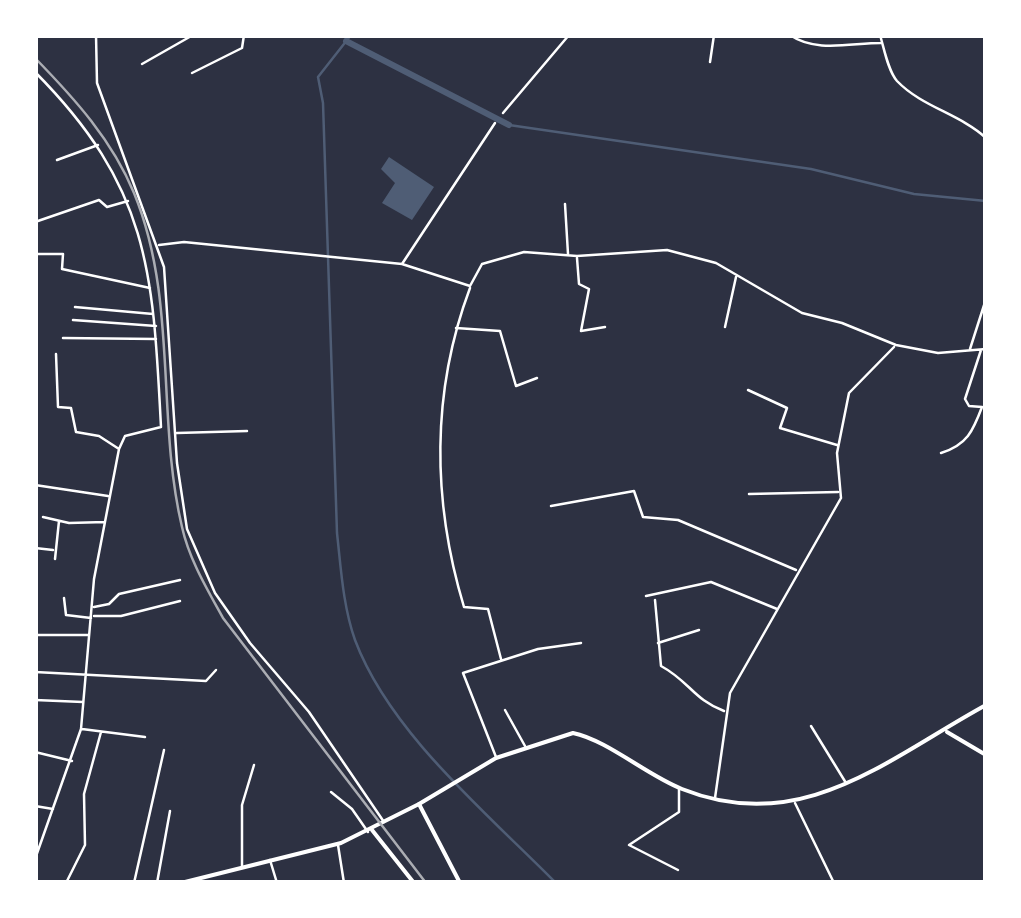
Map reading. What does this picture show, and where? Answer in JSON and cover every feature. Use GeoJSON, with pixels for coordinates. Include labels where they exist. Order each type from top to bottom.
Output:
{"type":"FeatureCollection","features":[{"type":"Feature","properties":{"kind":"street"},"geometry":{"type":"LineString","coordinates":[[96,35],[97,84],[164,267],[187,530],[215,593],[250,643],[309,712],[385,823]]}},
{"type":"Feature","properties":{"kind":"street"},"geometry":{"type":"LineString","coordinates":[[142,64],[193,35]]}},
{"type":"Feature","properties":{"kind":"street"},"geometry":{"type":"LineString","coordinates":[[192,72],[242,48],[244,35]]}},
{"type":"Feature","properties":{"kind":"street"},"geometry":{"type":"LineString","coordinates":[[503,114],[570,35]]}},
{"type":"Feature","properties":{"kind":"street"},"geometry":{"type":"LineString","coordinates":[[710,62],[714,35]]}},
{"type":"Feature","properties":{"kind":"street"},"geometry":{"type":"LineString","coordinates":[[790,35],[802,43],[824,46],[882,43]]}},
{"type":"Feature","properties":{"kind":"street"},"geometry":{"type":"LineString","coordinates":[[880,35],[896,79],[942,111],[966,120],[986,137]]}},
{"type":"Feature","properties":{"kind":"street"},"geometry":{"type":"LineString","coordinates":[[35,72],[98,145],[130,201],[155,314],[162,427]]}},
{"type":"Feature","properties":{"kind":"street"},"geometry":{"type":"LineString","coordinates":[[402,264],[495,123]]}},
{"type":"Feature","properties":{"kind":"street"},"geometry":{"type":"LineString","coordinates":[[57,160],[98,145]]}},
{"type":"Feature","properties":{"kind":"street"},"geometry":{"type":"LineString","coordinates":[[35,222],[99,200],[107,207],[130,201]]}},
{"type":"Feature","properties":{"kind":"street"},"geometry":{"type":"LineString","coordinates":[[565,204],[568,256]]}},
{"type":"Feature","properties":{"kind":"street"},"geometry":{"type":"LineString","coordinates":[[158,245],[184,242],[402,264],[470,286]]}},
{"type":"Feature","properties":{"kind":"street"},"geometry":{"type":"LineString","coordinates":[[501,659],[488,609],[464,608],[447,551],[440,400],[455,328],[482,264],[524,252],[577,256],[667,250],[716,263],[802,312],[842,322],[896,345],[938,353],[984,349],[965,400],[968,406],[982,407],[978,418],[965,442],[941,453]]}},
{"type":"Feature","properties":{"kind":"street"},"geometry":{"type":"LineString","coordinates":[[35,254],[62,254],[62,269],[151,288]]}},
{"type":"Feature","properties":{"kind":"street"},"geometry":{"type":"LineString","coordinates":[[577,256],[579,284],[589,289],[581,331],[605,327]]}},
{"type":"Feature","properties":{"kind":"street"},"geometry":{"type":"LineString","coordinates":[[725,327],[736,276]]}},
{"type":"Feature","properties":{"kind":"street"},"geometry":{"type":"LineString","coordinates":[[970,349],[986,300]]}},
{"type":"Feature","properties":{"kind":"street"},"geometry":{"type":"LineString","coordinates":[[75,307],[155,314]]}},
{"type":"Feature","properties":{"kind":"street"},"geometry":{"type":"LineString","coordinates":[[73,320],[156,326]]}},
{"type":"Feature","properties":{"kind":"street"},"geometry":{"type":"LineString","coordinates":[[455,328],[500,330],[516,386],[538,378]]}},
{"type":"Feature","properties":{"kind":"street"},"geometry":{"type":"LineString","coordinates":[[63,338],[157,340]]}},
{"type":"Feature","properties":{"kind":"street"},"geometry":{"type":"LineString","coordinates":[[714,800],[726,712],[740,672],[778,610],[840,492],[838,445],[848,393],[896,345]]}},
{"type":"Feature","properties":{"kind":"street"},"geometry":{"type":"LineString","coordinates":[[56,354],[58,408],[71,408],[76,432],[99,436],[119,449]]}},
{"type":"Feature","properties":{"kind":"street"},"geometry":{"type":"LineString","coordinates":[[748,390],[787,408],[780,428],[838,445]]}},
{"type":"Feature","properties":{"kind":"street"},"geometry":{"type":"LineString","coordinates":[[35,860],[82,729],[92,607],[119,449],[125,436],[176,425]]}},
{"type":"Feature","properties":{"kind":"street"},"geometry":{"type":"LineString","coordinates":[[176,433],[247,431]]}},
{"type":"Feature","properties":{"kind":"street"},"geometry":{"type":"LineString","coordinates":[[35,485],[110,496]]}},
{"type":"Feature","properties":{"kind":"street"},"geometry":{"type":"LineString","coordinates":[[551,506],[634,491],[643,517],[678,520],[798,570]]}},
{"type":"Feature","properties":{"kind":"street"},"geometry":{"type":"LineString","coordinates":[[749,494],[840,492]]}},
{"type":"Feature","properties":{"kind":"street"},"geometry":{"type":"LineString","coordinates":[[43,517],[105,522]]}},
{"type":"Feature","properties":{"kind":"street"},"geometry":{"type":"LineString","coordinates":[[55,559],[59,521]]}},
{"type":"Feature","properties":{"kind":"street"},"geometry":{"type":"LineString","coordinates":[[35,548],[56,550]]}},
{"type":"Feature","properties":{"kind":"street"},"geometry":{"type":"LineString","coordinates":[[92,607],[109,604],[119,594],[180,580]]}},
{"type":"Feature","properties":{"kind":"street"},"geometry":{"type":"LineString","coordinates":[[646,596],[710,582],[778,610]]}},
{"type":"Feature","properties":{"kind":"street"},"geometry":{"type":"LineString","coordinates":[[64,598],[66,615],[91,617],[120,616],[180,601]]}},
{"type":"Feature","properties":{"kind":"street"},"geometry":{"type":"LineString","coordinates":[[655,600],[661,666],[688,680],[700,702],[726,712]]}},
{"type":"Feature","properties":{"kind":"street"},"geometry":{"type":"LineString","coordinates":[[658,643],[699,630]]}},
{"type":"Feature","properties":{"kind":"street"},"geometry":{"type":"LineString","coordinates":[[35,635],[90,635]]}},
{"type":"Feature","properties":{"kind":"street"},"geometry":{"type":"LineString","coordinates":[[496,758],[463,673],[501,659],[581,642]]}},
{"type":"Feature","properties":{"kind":"street"},"geometry":{"type":"LineString","coordinates":[[35,672],[206,681],[216,670]]}},
{"type":"Feature","properties":{"kind":"street"},"geometry":{"type":"LineString","coordinates":[[35,700],[85,702]]}},
{"type":"Feature","properties":{"kind":"street"},"geometry":{"type":"LineString","coordinates":[[181,883],[337,844],[370,831],[496,758],[525,746],[579,734],[679,788],[714,800],[740,805],[796,803],[846,783],[946,732],[986,704]]}},
{"type":"Feature","properties":{"kind":"street"},"geometry":{"type":"LineString","coordinates":[[505,710],[525,746]]}},
{"type":"Feature","properties":{"kind":"street"},"geometry":{"type":"LineString","coordinates":[[811,726],[846,783]]}},
{"type":"Feature","properties":{"kind":"street"},"geometry":{"type":"LineString","coordinates":[[82,729],[145,737]]}},
{"type":"Feature","properties":{"kind":"street"},"geometry":{"type":"LineString","coordinates":[[66,883],[85,845],[84,794],[101,732]]}},
{"type":"Feature","properties":{"kind":"street"},"geometry":{"type":"LineString","coordinates":[[946,732],[986,755]]}},
{"type":"Feature","properties":{"kind":"street"},"geometry":{"type":"LineString","coordinates":[[134,883],[164,750]]}},
{"type":"Feature","properties":{"kind":"street"},"geometry":{"type":"LineString","coordinates":[[35,752],[73,762]]}},
{"type":"Feature","properties":{"kind":"street"},"geometry":{"type":"LineString","coordinates":[[242,867],[242,805],[254,765]]}},
{"type":"Feature","properties":{"kind":"street"},"geometry":{"type":"LineString","coordinates":[[678,870],[629,844],[679,812],[679,788]]}},
{"type":"Feature","properties":{"kind":"street"},"geometry":{"type":"LineString","coordinates":[[331,792],[352,810],[414,883]]}},
{"type":"Feature","properties":{"kind":"street"},"geometry":{"type":"LineString","coordinates":[[796,803],[834,883]]}},
{"type":"Feature","properties":{"kind":"street"},"geometry":{"type":"LineString","coordinates":[[419,804],[460,883]]}},
{"type":"Feature","properties":{"kind":"street"},"geometry":{"type":"LineString","coordinates":[[35,806],[55,810]]}},
{"type":"Feature","properties":{"kind":"street"},"geometry":{"type":"LineString","coordinates":[[157,883],[170,811]]}},
{"type":"Feature","properties":{"kind":"street"},"geometry":{"type":"LineString","coordinates":[[337,844],[344,883]]}},
{"type":"Feature","properties":{"kind":"street"},"geometry":{"type":"LineString","coordinates":[[270,860],[277,883]]}},
{"type":"Feature","properties":{"kind":"street"},"geometry":{"type":"LineString","coordinates":[[220,872],[223,883]]}},
{"type":"Feature","properties":{"kind":"water"},"geometry":{"type":"Polygon","coordinates":[[[389,157],[434,187],[412,220],[382,203],[395,183],[381,169],[389,157]]]}},
{"type":"Feature","properties":{"kind":"waterway"},"geometry":{"type":"LineString","coordinates":[[351,35],[318,77],[323,103],[337,533],[348,614],[355,640],[391,707],[471,800],[556,883]]}},
{"type":"Feature","properties":{"kind":"waterway"},"geometry":{"type":"LineString","coordinates":[[346,41],[509,125]]}},
{"type":"Feature","properties":{"kind":"waterway"},"geometry":{"type":"LineString","coordinates":[[509,125],[811,169],[914,194],[986,201]]}},
{"type":"Feature","properties":{"kind":"railway"},"geometry":{"type":"LineString","coordinates":[[35,58],[78,105],[115,155],[148,234],[162,317],[174,485],[185,539],[199,574],[223,618],[426,883]]}}]}
